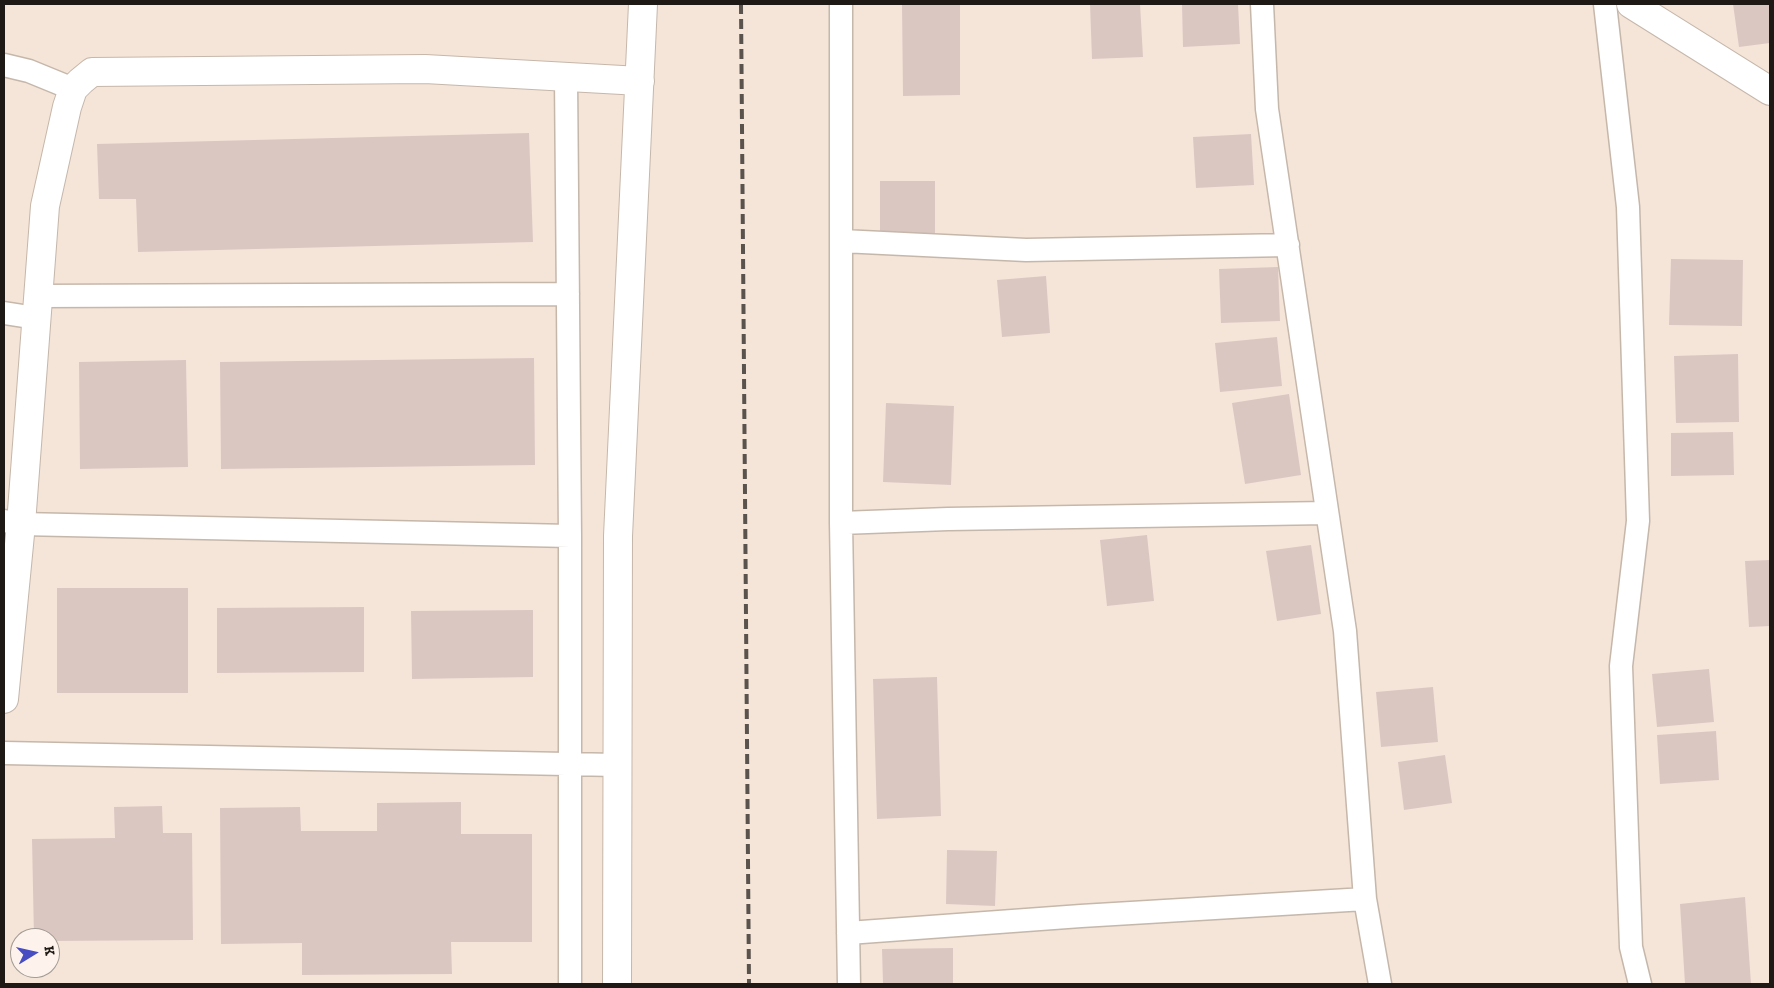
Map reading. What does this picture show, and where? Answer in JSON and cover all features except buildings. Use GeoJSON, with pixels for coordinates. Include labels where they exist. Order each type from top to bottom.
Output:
{"type":"FeatureCollection","features":[{"type":"Feature","properties":{"kind":"street"},"geometry":{"type":"LineString","coordinates":[[617,984],[618,536],[643,4]]}},
{"type":"Feature","properties":{"kind":"street"},"geometry":{"type":"LineString","coordinates":[[841,4],[841,524],[849,984]]}},
{"type":"Feature","properties":{"kind":"street"},"geometry":{"type":"LineString","coordinates":[[1262,4],[1267,109],[1345,631],[1365,899],[1380,984]]}},
{"type":"Feature","properties":{"kind":"street"},"geometry":{"type":"LineString","coordinates":[[1605,4],[1628,207],[1638,521],[1621,666],[1631,947],[1640,984]]}},
{"type":"Feature","properties":{"kind":"street"},"geometry":{"type":"LineString","coordinates":[[1631,4],[1770,91]]}},
{"type":"Feature","properties":{"kind":"street"},"geometry":{"type":"LineString","coordinates":[[4,65],[29,71],[73,89]]}},
{"type":"Feature","properties":{"kind":"street"},"geometry":{"type":"LineString","coordinates":[[4,699],[12,523],[37,307],[45,206],[67,106],[73,89],[92,72],[425,69],[640,81]]}},
{"type":"Feature","properties":{"kind":"street"},"geometry":{"type":"LineString","coordinates":[[566,77],[570,536],[570,984]]}},
{"type":"Feature","properties":{"kind":"street"},"geometry":{"type":"LineString","coordinates":[[842,241],[1026,250],[1288,245]]}},
{"type":"Feature","properties":{"kind":"street"},"geometry":{"type":"LineString","coordinates":[[4,313],[37,307],[568,294]]}},
{"type":"Feature","properties":{"kind":"street"},"geometry":{"type":"LineString","coordinates":[[841,524],[948,519],[1328,513]]}},
{"type":"Feature","properties":{"kind":"street"},"geometry":{"type":"LineString","coordinates":[[12,523],[570,536]]}},
{"type":"Feature","properties":{"kind":"street"},"geometry":{"type":"LineString","coordinates":[[4,753],[617,765]]}},
{"type":"Feature","properties":{"kind":"street"},"geometry":{"type":"LineString","coordinates":[[848,933],[1365,899]]}},
{"type":"Feature","properties":{"kind":"railway"},"geometry":{"type":"LineString","coordinates":[[741,4],[749,984]]}}]}
